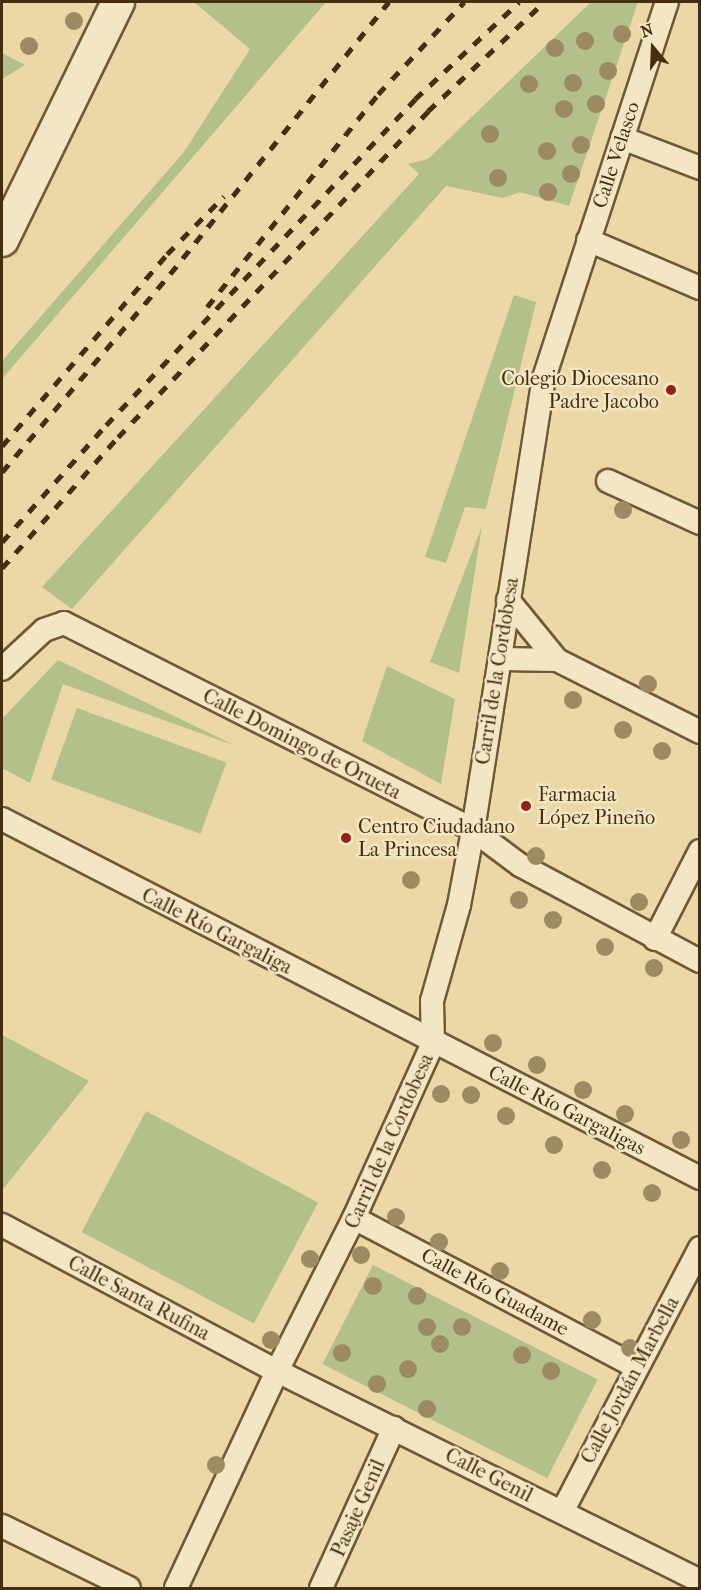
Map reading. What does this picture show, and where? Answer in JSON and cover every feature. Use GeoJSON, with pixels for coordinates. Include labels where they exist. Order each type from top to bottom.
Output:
{"type":"FeatureCollection","features":[{"type":"Feature","properties":{"kind":"street"},"geometry":{"type":"LineString","coordinates":[[2,240],[118,2]]}},
{"type":"Feature","properties":{"kind":"street","name":"Calle Velasco"},"geometry":{"type":"LineString","coordinates":[[588,240],[667,2]]}},
{"type":"Feature","properties":{"kind":"street"},"geometry":{"type":"LineString","coordinates":[[622,138],[699,168]]}},
{"type":"Feature","properties":{"kind":"street"},"geometry":{"type":"LineString","coordinates":[[588,240],[699,288]]}},
{"type":"Feature","properties":{"kind":"street","name":"Carril de la Cordobesa"},"geometry":{"type":"LineString","coordinates":[[176,1588],[277,1371],[354,1218],[433,1043],[432,1001],[459,905],[473,830],[502,659],[508,600],[543,381],[588,240]]}},
{"type":"Feature","properties":{"kind":"street"},"geometry":{"type":"LineString","coordinates":[[608,481],[699,523]]}},
{"type":"Feature","properties":{"kind":"street"},"geometry":{"type":"LineString","coordinates":[[508,600],[557,660],[699,732]]}},
{"type":"Feature","properties":{"kind":"street","name":"Calle Domingo de Orueta"},"geometry":{"type":"LineString","coordinates":[[2,669],[44,630],[64,623],[473,830],[520,866],[699,961]]}},
{"type":"Feature","properties":{"kind":"street"},"geometry":{"type":"LineString","coordinates":[[502,659],[557,660]]}},
{"type":"Feature","properties":{"kind":"street","name":"Calle Río Gargaliga"},"geometry":{"type":"LineString","coordinates":[[2,819],[433,1043]]}},
{"type":"Feature","properties":{"kind":"street"},"geometry":{"type":"LineString","coordinates":[[655,939],[699,851]]}},
{"type":"Feature","properties":{"kind":"street","name":"Calle Río Gargaligas"},"geometry":{"type":"LineString","coordinates":[[433,1043],[699,1178]]}},
{"type":"Feature","properties":{"kind":"street","name":"Calle Río Guadame"},"geometry":{"type":"LineString","coordinates":[[354,1218],[635,1366]]}},
{"type":"Feature","properties":{"kind":"street","name":"Calle Santa Rufina"},"geometry":{"type":"LineString","coordinates":[[2,1225],[277,1371]]}},
{"type":"Feature","properties":{"kind":"street","name":"Calle Jordán Marbella"},"geometry":{"type":"LineString","coordinates":[[561,1512],[635,1366],[699,1248]]}},
{"type":"Feature","properties":{"kind":"street","name":"Calle Genil"},"geometry":{"type":"LineString","coordinates":[[277,1371],[699,1581]]}},
{"type":"Feature","properties":{"kind":"street","name":"Pasaje Genil"},"geometry":{"type":"LineString","coordinates":[[321,1588],[394,1428]]}},
{"type":"Feature","properties":{"kind":"street"},"geometry":{"type":"LineString","coordinates":[[2,1526],[129,1588]]}},
{"type":"Feature","properties":{"kind":"green space"},"geometry":{"type":"Polygon","coordinates":[[[194,2],[326,2],[2,379],[2,361],[184,152],[250,49],[194,2]]]}},
{"type":"Feature","properties":{"kind":"green space"},"geometry":{"type":"Polygon","coordinates":[[[591,2],[638,2],[569,206],[520,192],[503,198],[446,186],[72,609],[42,587],[419,174],[408,164],[428,159],[591,2]]]}},
{"type":"Feature","properties":{"kind":"green space"},"geometry":{"type":"Polygon","coordinates":[[[2,53],[25,65],[2,79],[2,53]]]}},
{"type":"Feature","properties":{"kind":"green space"},"geometry":{"type":"Polygon","coordinates":[[[514,295],[536,302],[486,509],[465,507],[446,563],[425,557],[514,295]]]}},
{"type":"Feature","properties":{"kind":"green space"},"geometry":{"type":"Polygon","coordinates":[[[482,526],[459,673],[430,662],[482,526]]]}},
{"type":"Feature","properties":{"kind":"green space"},"geometry":{"type":"Polygon","coordinates":[[[58,660],[236,746],[63,684],[30,783],[2,768],[2,719],[58,660]]]}},
{"type":"Feature","properties":{"kind":"green space"},"geometry":{"type":"Polygon","coordinates":[[[387,666],[455,699],[441,784],[362,741],[387,666]]]}},
{"type":"Feature","properties":{"kind":"green space"},"geometry":{"type":"Polygon","coordinates":[[[77,708],[226,762],[200,834],[51,779],[77,708]]]}},
{"type":"Feature","properties":{"kind":"green space"},"geometry":{"type":"Polygon","coordinates":[[[2,1035],[89,1081],[4,1188],[2,1187],[2,1035]]]}},
{"type":"Feature","properties":{"kind":"green space"},"geometry":{"type":"Polygon","coordinates":[[[146,1111],[318,1203],[254,1324],[82,1232],[146,1111]]]}},
{"type":"Feature","properties":{"kind":"green space"},"geometry":{"type":"Polygon","coordinates":[[[373,1265],[598,1379],[547,1478],[323,1364],[373,1265]]]}},
{"type":"Feature","properties":{"kind":"railway"},"geometry":{"type":"LineString","coordinates":[[2,472],[170,274],[389,2]]}},
{"type":"Feature","properties":{"kind":"railway"},"geometry":{"type":"LineString","coordinates":[[207,307],[378,94],[464,2]]}},
{"type":"Feature","properties":{"kind":"railway"},"geometry":{"type":"LineString","coordinates":[[2,542],[106,425],[415,99],[519,2]]}},
{"type":"Feature","properties":{"kind":"railway"},"geometry":{"type":"LineString","coordinates":[[2,568],[118,437],[428,111],[544,2]]}},
{"type":"Feature","properties":{"kind":"railway"},"geometry":{"type":"LineString","coordinates":[[2,446],[167,254],[224,196]]}},
{"type":"Feature","properties":{"kind":"place","name":"Colegio Diocesano Padre Jacobo"},"geometry":{"type":"Point","coordinates":[671,390]}},
{"type":"Feature","properties":{"kind":"place","name":"Farmacia López Pineño"},"geometry":{"type":"Point","coordinates":[526,806]}},
{"type":"Feature","properties":{"kind":"place","name":"Centro Ciudadano La Princesa"},"geometry":{"type":"Point","coordinates":[346,838]}}]}
